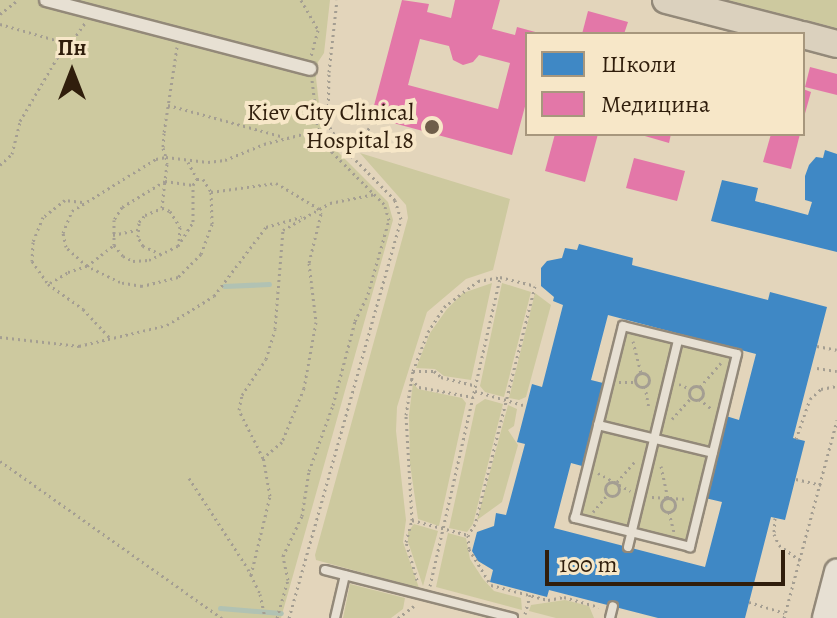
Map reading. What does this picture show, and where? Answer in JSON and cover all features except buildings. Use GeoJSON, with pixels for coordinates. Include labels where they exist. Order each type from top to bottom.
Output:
{"type":"FeatureCollection","features":[{"type":"Feature","properties":{"kind":"main road"},"geometry":{"type":"LineString","coordinates":[[666,0],[789,32]]}},
{"type":"Feature","properties":{"kind":"main road"},"geometry":{"type":"LineString","coordinates":[[805,36],[837,44]]}},
{"type":"Feature","properties":{"kind":"main road"},"geometry":{"type":"LineString","coordinates":[[825,618],[837,572]]}},
{"type":"Feature","properties":{"kind":"street"},"geometry":{"type":"LineString","coordinates":[[46,0],[310,69]]}},
{"type":"Feature","properties":{"kind":"lane"},"geometry":{"type":"LineString","coordinates":[[623,326],[630,328],[737,354],[690,547],[575,518],[623,326]]}},
{"type":"Feature","properties":{"kind":"lane"},"geometry":{"type":"LineString","coordinates":[[628,547],[678,340]]}},
{"type":"Feature","properties":{"kind":"lane"},"geometry":{"type":"LineString","coordinates":[[598,425],[713,453]]}},
{"type":"Feature","properties":{"kind":"lane"},"geometry":{"type":"LineString","coordinates":[[325,570],[513,618]]}},
{"type":"Feature","properties":{"kind":"lane"},"geometry":{"type":"LineString","coordinates":[[335,618],[345,575]]}},
{"type":"Feature","properties":{"kind":"path"},"geometry":{"type":"LineString","coordinates":[[0,14],[18,0]]}},
{"type":"Feature","properties":{"kind":"path"},"geometry":{"type":"LineString","coordinates":[[277,618],[288,580],[283,556],[302,516],[309,471],[333,405],[355,321],[368,294],[389,220],[384,204],[332,152],[318,130],[310,69],[318,30],[301,0]]}},
{"type":"Feature","properties":{"kind":"path"},"geometry":{"type":"LineString","coordinates":[[289,618],[401,219],[395,200],[331,134],[327,115],[337,0]]}},
{"type":"Feature","properties":{"kind":"path"},"geometry":{"type":"LineString","coordinates":[[0,165],[12,154],[20,121],[66,43],[73,40],[93,12]]}},
{"type":"Feature","properties":{"kind":"path"},"geometry":{"type":"LineString","coordinates":[[0,24],[66,43]]}},
{"type":"Feature","properties":{"kind":"path"},"geometry":{"type":"LineString","coordinates":[[162,208],[166,157],[163,148],[179,35]]}},
{"type":"Feature","properties":{"kind":"path"},"geometry":{"type":"LineString","coordinates":[[168,105],[287,137]]}},
{"type":"Feature","properties":{"kind":"path"},"geometry":{"type":"LineString","coordinates":[[349,153],[371,126]]}},
{"type":"Feature","properties":{"kind":"path"},"geometry":{"type":"LineString","coordinates":[[197,179],[203,179],[211,192],[213,207],[208,240],[201,254],[178,277],[142,286],[120,282],[87,266],[66,247],[63,233],[66,220],[82,202],[166,157],[225,160],[287,137],[318,130]]}},
{"type":"Feature","properties":{"kind":"path"},"geometry":{"type":"LineString","coordinates":[[184,159],[196,171],[197,179],[193,185],[193,222],[178,246],[163,255],[133,261],[123,256],[114,245],[113,235],[114,220],[122,207],[165,181],[193,185]]}},
{"type":"Feature","properties":{"kind":"path"},"geometry":{"type":"LineString","coordinates":[[211,192],[276,183],[318,208],[321,214],[309,263],[316,322],[304,388],[282,442],[263,458]]}},
{"type":"Feature","properties":{"kind":"path"},"geometry":{"type":"LineString","coordinates":[[251,575],[270,496],[263,458],[239,410],[242,395],[266,359],[275,329],[283,230],[318,208],[375,194]]}},
{"type":"Feature","properties":{"kind":"path"},"geometry":{"type":"LineString","coordinates":[[82,202],[73,199],[57,203],[37,228],[32,261],[48,284],[83,309],[110,338]]}},
{"type":"Feature","properties":{"kind":"path"},"geometry":{"type":"LineString","coordinates":[[162,208],[145,215],[137,230],[143,246],[163,255]]}},
{"type":"Feature","properties":{"kind":"path"},"geometry":{"type":"LineString","coordinates":[[162,208],[176,217],[180,227],[178,246]]}},
{"type":"Feature","properties":{"kind":"path"},"geometry":{"type":"LineString","coordinates":[[0,337],[79,346],[167,325],[201,307],[223,286],[266,227],[306,216]]}},
{"type":"Feature","properties":{"kind":"path"},"geometry":{"type":"LineString","coordinates":[[113,235],[137,230]]}},
{"type":"Feature","properties":{"kind":"path"},"geometry":{"type":"LineString","coordinates":[[48,284],[68,272],[87,266],[114,245]]}},
{"type":"Feature","properties":{"kind":"path"},"geometry":{"type":"LineString","coordinates":[[398,618],[428,596],[500,277]]}},
{"type":"Feature","properties":{"kind":"path"},"geometry":{"type":"LineString","coordinates":[[428,596],[420,586],[408,554],[407,531],[412,520],[406,415],[411,379],[428,332],[444,307],[478,281],[500,277],[535,286],[475,524],[468,535],[473,560],[491,585],[548,600],[564,597],[612,612]]}},
{"type":"Feature","properties":{"kind":"path"},"geometry":{"type":"LineString","coordinates":[[630,328],[641,372]]}},
{"type":"Feature","properties":{"kind":"path"},"geometry":{"type":"LineString","coordinates":[[817,346],[837,350]]}},
{"type":"Feature","properties":{"kind":"path"},"geometry":{"type":"LineString","coordinates":[[700,387],[730,353]]}},
{"type":"Feature","properties":{"kind":"path"},"geometry":{"type":"LineString","coordinates":[[817,368],[837,371]]}},
{"type":"Feature","properties":{"kind":"path"},"geometry":{"type":"LineString","coordinates":[[413,371],[434,371],[441,377],[476,386]]}},
{"type":"Feature","properties":{"kind":"path"},"geometry":{"type":"LineString","coordinates":[[438,388],[441,377]]}},
{"type":"Feature","properties":{"kind":"path"},"geometry":{"type":"LineString","coordinates":[[411,379],[419,387],[438,388],[473,397]]}},
{"type":"Feature","properties":{"kind":"path"},"geometry":{"type":"LineString","coordinates":[[796,439],[810,399],[821,389],[837,386]]}},
{"type":"Feature","properties":{"kind":"path"},"geometry":{"type":"LineString","coordinates":[[475,391],[523,405]]}},
{"type":"Feature","properties":{"kind":"path"},"geometry":{"type":"LineString","coordinates":[[749,602],[785,616],[837,420]]}},
{"type":"Feature","properties":{"kind":"path"},"geometry":{"type":"LineString","coordinates":[[0,461],[222,618]]}},
{"type":"Feature","properties":{"kind":"path"},"geometry":{"type":"LineString","coordinates":[[189,478],[251,575],[265,618]]}},
{"type":"Feature","properties":{"kind":"path"},"geometry":{"type":"LineString","coordinates":[[796,479],[821,485]]}},
{"type":"Feature","properties":{"kind":"path"},"geometry":{"type":"LineString","coordinates":[[585,521],[608,494]]}},
{"type":"Feature","properties":{"kind":"path"},"geometry":{"type":"LineString","coordinates":[[669,511],[676,543]]}},
{"type":"Feature","properties":{"kind":"path"},"geometry":{"type":"LineString","coordinates":[[775,518],[774,534],[779,545],[800,560]]}},
{"type":"Feature","properties":{"kind":"path"},"geometry":{"type":"LineString","coordinates":[[412,520],[468,535]]}},
{"type":"Feature","properties":{"kind":"path"},"geometry":{"type":"LineString","coordinates":[[524,618],[530,595]]}},
{"type":"Feature","properties":{"kind":"shaded area"},"geometry":{"type":"Polygon","coordinates":[[[0,0],[330,0],[324,53],[318,62],[316,78],[322,129],[330,144],[388,202],[393,220],[281,618],[0,618],[0,0]]]}},
{"type":"Feature","properties":{"kind":"shaded area"},"geometry":{"type":"Polygon","coordinates":[[[727,0],[837,0],[837,28],[727,0]]]}},
{"type":"Feature","properties":{"kind":"shaded area"},"geometry":{"type":"Polygon","coordinates":[[[360,153],[510,199],[493,270],[466,279],[427,312],[397,407],[396,431],[406,520],[403,542],[419,588],[316,560],[315,555],[408,218],[406,205],[360,153]]]}},
{"type":"Feature","properties":{"kind":"shaded area"},"geometry":{"type":"Polygon","coordinates":[[[492,283],[471,380],[444,376],[435,369],[416,368],[430,333],[447,309],[463,293],[492,283]]]}},
{"type":"Feature","properties":{"kind":"shaded area"},"geometry":{"type":"Polygon","coordinates":[[[502,283],[531,292],[504,397],[485,392],[480,386],[502,283]]]}},
{"type":"Feature","properties":{"kind":"shaded area"},"geometry":{"type":"Polygon","coordinates":[[[535,293],[551,305],[526,397],[519,400],[509,398],[535,293]]]}},
{"type":"Feature","properties":{"kind":"shaded area"},"geometry":{"type":"Polygon","coordinates":[[[626,331],[733,358],[687,541],[580,515],[626,331]]]}},
{"type":"Feature","properties":{"kind":"shaded area"},"geometry":{"type":"Polygon","coordinates":[[[413,383],[418,389],[462,398],[466,403],[439,526],[418,519],[410,464],[409,415],[413,383]]]}},
{"type":"Feature","properties":{"kind":"shaded area"},"geometry":{"type":"Polygon","coordinates":[[[485,399],[503,404],[473,524],[467,532],[449,528],[476,405],[485,399]]]}},
{"type":"Feature","properties":{"kind":"shaded area"},"geometry":{"type":"Polygon","coordinates":[[[508,405],[517,409],[514,426],[508,430],[518,445],[502,502],[477,520],[508,405]]]}},
{"type":"Feature","properties":{"kind":"shaded area"},"geometry":{"type":"Polygon","coordinates":[[[414,524],[438,531],[423,586],[408,542],[408,532],[414,524]]]}},
{"type":"Feature","properties":{"kind":"shaded area"},"geometry":{"type":"Polygon","coordinates":[[[448,533],[466,538],[470,559],[483,579],[494,591],[521,598],[522,610],[436,587],[448,533]]]}},
{"type":"Feature","properties":{"kind":"shaded area"},"geometry":{"type":"Polygon","coordinates":[[[350,584],[405,598],[403,609],[391,618],[343,618],[350,584]]]}},
{"type":"Feature","properties":{"kind":"shaded area"},"geometry":{"type":"Polygon","coordinates":[[[565,600],[589,606],[594,618],[556,618],[529,611],[531,605],[565,600]]]}},
{"type":"Feature","properties":{"kind":"waterway"},"geometry":{"type":"LineString","coordinates":[[224,286],[269,284]]}},
{"type":"Feature","properties":{"kind":"waterway"},"geometry":{"type":"LineString","coordinates":[[220,608],[281,613]]}},
{"type":"Feature","properties":{"kind":"place","name":"Kiev City Clinical Hospital 18"},"geometry":{"type":"Point","coordinates":[432,127]}}]}
